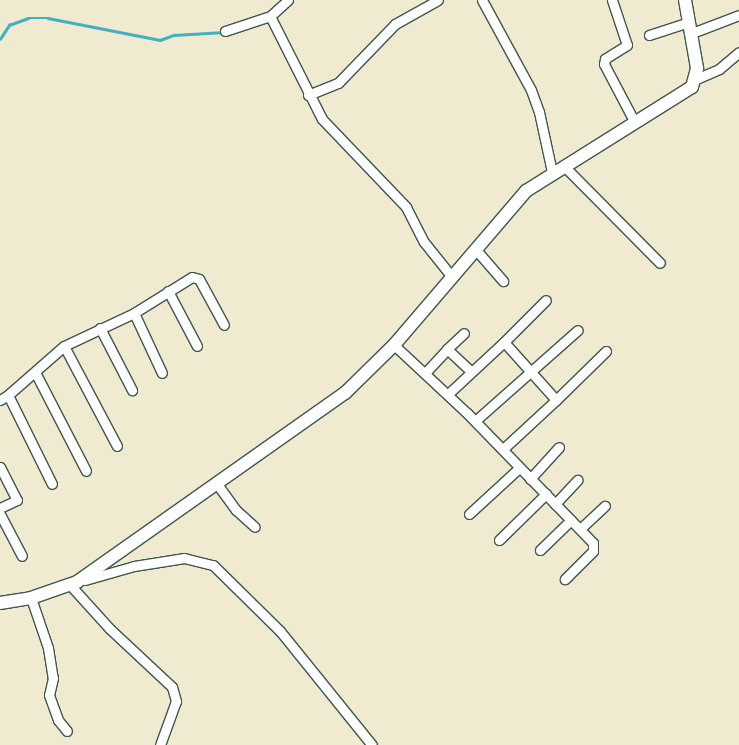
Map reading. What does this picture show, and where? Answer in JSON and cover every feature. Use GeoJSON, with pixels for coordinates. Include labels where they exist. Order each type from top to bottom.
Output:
{"type":"FeatureCollection","features":[{"type":"Feature","properties":{"kind":"street"},"geometry":{"type":"LineString","coordinates":[[225,31],[270,16],[288,0]]}},
{"type":"Feature","properties":{"kind":"street"},"geometry":{"type":"LineString","coordinates":[[308,95],[338,83],[395,24],[438,0]]}},
{"type":"Feature","properties":{"kind":"street"},"geometry":{"type":"LineString","coordinates":[[482,0],[530,90],[539,112],[552,172]]}},
{"type":"Feature","properties":{"kind":"street"},"geometry":{"type":"LineString","coordinates":[[612,0],[627,45],[605,59],[604,64],[634,121]]}},
{"type":"Feature","properties":{"kind":"street"},"geometry":{"type":"LineString","coordinates":[[685,0],[696,79]]}},
{"type":"Feature","properties":{"kind":"street"},"geometry":{"type":"LineString","coordinates":[[649,35],[690,28],[739,15]]}},
{"type":"Feature","properties":{"kind":"street"},"geometry":{"type":"LineString","coordinates":[[270,16],[308,95],[329,128],[406,207],[424,242],[452,277]]}},
{"type":"Feature","properties":{"kind":"street"},"geometry":{"type":"LineString","coordinates":[[74,584],[345,393],[394,345],[452,277],[477,251],[526,191],[552,172],[634,121],[686,92],[696,79],[718,69],[739,52]]}},
{"type":"Feature","properties":{"kind":"street"},"geometry":{"type":"LineString","coordinates":[[564,166],[660,263]]}},
{"type":"Feature","properties":{"kind":"street"},"geometry":{"type":"LineString","coordinates":[[477,251],[503,281]]}},
{"type":"Feature","properties":{"kind":"street"},"geometry":{"type":"LineString","coordinates":[[52,484],[4,397],[64,346],[134,313],[192,278],[200,279],[224,325]]}},
{"type":"Feature","properties":{"kind":"street"},"geometry":{"type":"LineString","coordinates":[[168,291],[197,346]]}},
{"type":"Feature","properties":{"kind":"street"},"geometry":{"type":"LineString","coordinates":[[448,394],[546,300]]}},
{"type":"Feature","properties":{"kind":"street"},"geometry":{"type":"LineString","coordinates":[[134,313],[162,373]]}},
{"type":"Feature","properties":{"kind":"street"},"geometry":{"type":"LineString","coordinates":[[100,328],[132,390]]}},
{"type":"Feature","properties":{"kind":"street"},"geometry":{"type":"LineString","coordinates":[[475,421],[578,330]]}},
{"type":"Feature","properties":{"kind":"street"},"geometry":{"type":"LineString","coordinates":[[425,373],[464,333]]}},
{"type":"Feature","properties":{"kind":"street"},"geometry":{"type":"LineString","coordinates":[[504,342],[556,400]]}},
{"type":"Feature","properties":{"kind":"street"},"geometry":{"type":"LineString","coordinates":[[394,345],[448,394],[593,543],[593,551],[565,579]]}},
{"type":"Feature","properties":{"kind":"street"},"geometry":{"type":"LineString","coordinates":[[64,346],[117,446]]}},
{"type":"Feature","properties":{"kind":"street"},"geometry":{"type":"LineString","coordinates":[[447,349],[471,371]]}},
{"type":"Feature","properties":{"kind":"street"},"geometry":{"type":"LineString","coordinates":[[503,449],[606,351]]}},
{"type":"Feature","properties":{"kind":"street"},"geometry":{"type":"LineString","coordinates":[[35,372],[86,471]]}},
{"type":"Feature","properties":{"kind":"street"},"geometry":{"type":"LineString","coordinates":[[530,479],[559,447]]}},
{"type":"Feature","properties":{"kind":"street"},"geometry":{"type":"LineString","coordinates":[[0,467],[17,500],[0,508]]}},
{"type":"Feature","properties":{"kind":"street"},"geometry":{"type":"LineString","coordinates":[[469,514],[519,468]]}},
{"type":"Feature","properties":{"kind":"street"},"geometry":{"type":"LineString","coordinates":[[555,504],[577,480]]}},
{"type":"Feature","properties":{"kind":"street"},"geometry":{"type":"LineString","coordinates":[[217,484],[236,510],[255,527]]}},
{"type":"Feature","properties":{"kind":"street"},"geometry":{"type":"LineString","coordinates":[[499,540],[546,494]]}},
{"type":"Feature","properties":{"kind":"street"},"geometry":{"type":"LineString","coordinates":[[580,530],[605,506]]}},
{"type":"Feature","properties":{"kind":"street"},"geometry":{"type":"LineString","coordinates":[[0,514],[22,556]]}},
{"type":"Feature","properties":{"kind":"street"},"geometry":{"type":"LineString","coordinates":[[540,550],[571,520]]}},
{"type":"Feature","properties":{"kind":"street"},"geometry":{"type":"LineString","coordinates":[[0,603],[31,598],[134,566],[184,558],[210,563],[231,580],[280,630],[372,745]]}},
{"type":"Feature","properties":{"kind":"street"},"geometry":{"type":"LineString","coordinates":[[74,584],[110,630],[172,687],[176,701],[161,736],[160,745]]}},
{"type":"Feature","properties":{"kind":"street"},"geometry":{"type":"LineString","coordinates":[[31,598],[48,648],[53,678],[49,695],[58,720],[67,731]]}},
{"type":"Feature","properties":{"kind":"waterway"},"geometry":{"type":"LineString","coordinates":[[0,39],[9,25],[28,18],[48,18],[160,40],[174,35],[224,32]]}}]}
